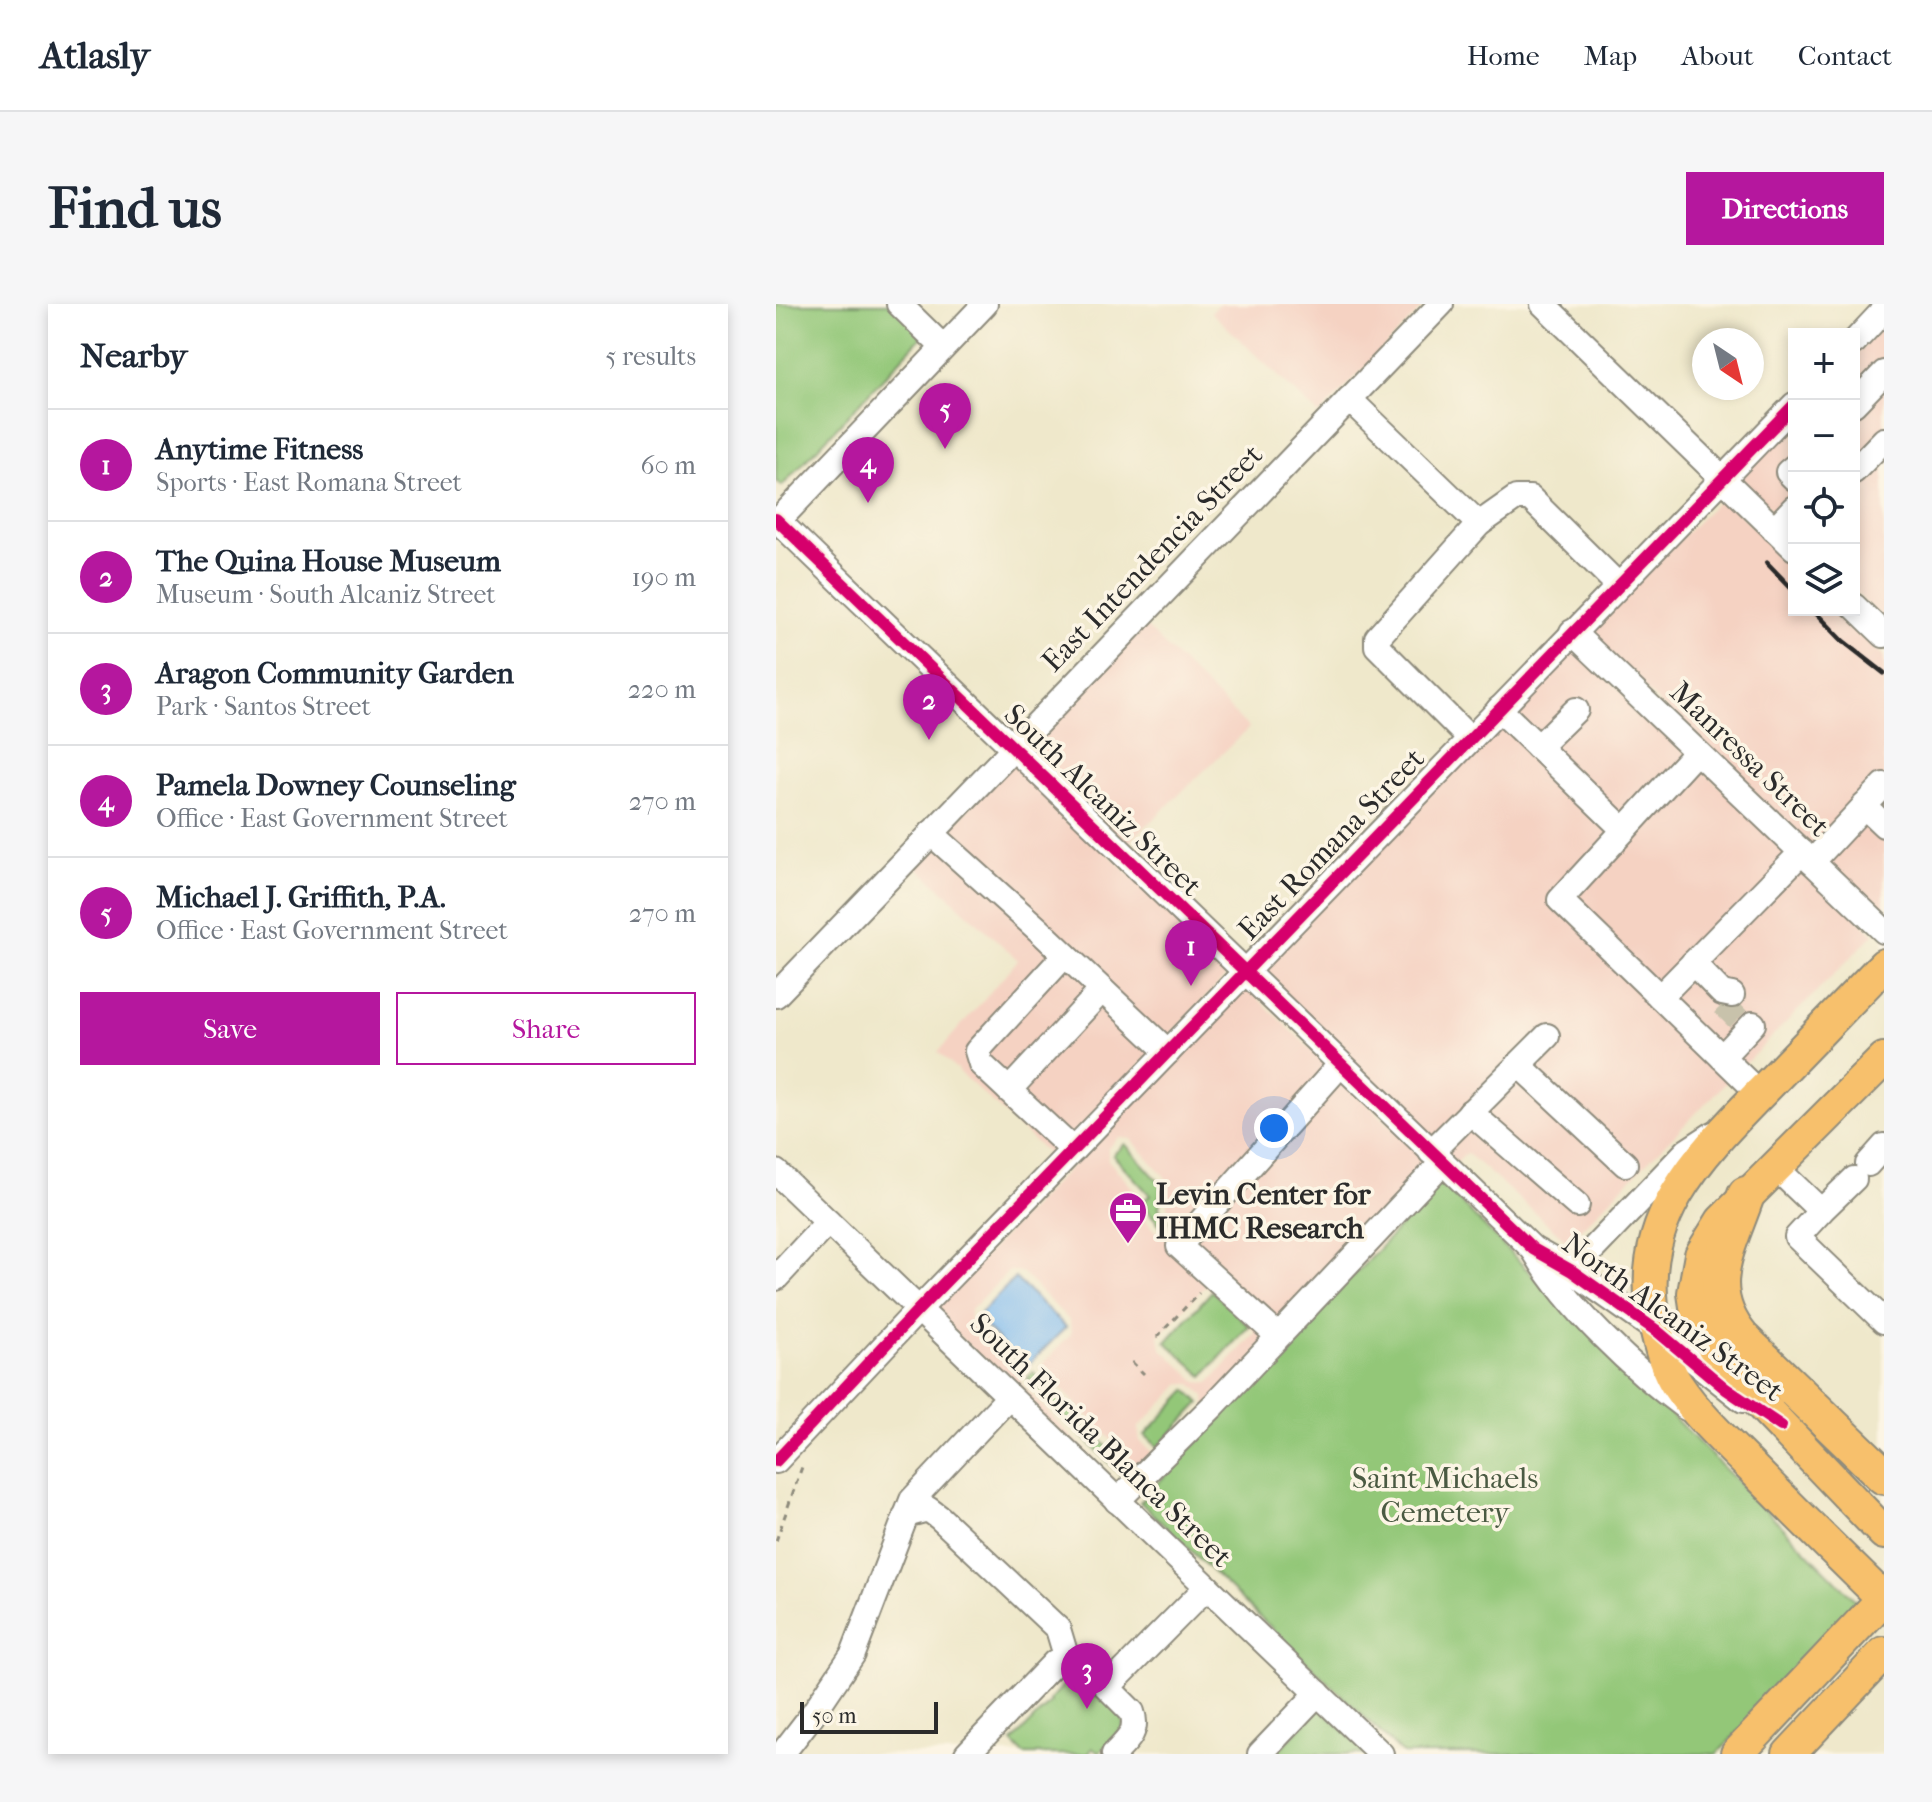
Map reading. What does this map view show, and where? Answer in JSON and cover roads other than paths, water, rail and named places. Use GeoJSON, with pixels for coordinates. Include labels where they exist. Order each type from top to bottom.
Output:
{"type":"FeatureCollection","features":[{"type":"Feature","properties":{"kind":"highway"},"geometry":{"type":"LineString","coordinates":[[1746,1195],[1718,1277],[1719,1296],[1727,1319],[1742,1339],[1884,1476]]}},
{"type":"Feature","properties":{"kind":"main road"},"geometry":{"type":"LineString","coordinates":[[1713,1429],[1673,1379],[1657,1331],[1650,1279],[1662,1219],[1686,1177],[1732,1122],[1884,965]]}},
{"type":"Feature","properties":{"kind":"main road"},"geometry":{"type":"LineString","coordinates":[[1781,1426],[1730,1372],[1700,1323],[1695,1302],[1695,1282],[1701,1255],[1722,1221],[1746,1195],[1884,1059]]}},
{"type":"Feature","properties":{"kind":"main road","name":"North Alcaniz Street"},"geometry":{"type":"LineString","coordinates":[[1781,1426],[1884,1533]]}},
{"type":"Feature","properties":{"kind":"main road","name":"North Alcaniz Street"},"geometry":{"type":"LineString","coordinates":[[1713,1429],[1884,1598]]}},
{"type":"Feature","properties":{"kind":"main road"},"geometry":{"type":"LineString","coordinates":[[1737,1754],[1884,1598]]}},
{"type":"Feature","properties":{"kind":"main road"},"geometry":{"type":"LineString","coordinates":[[1789,1754],[1884,1653]]}},
{"type":"Feature","properties":{"kind":"street"},"geometry":{"type":"LineString","coordinates":[[899,304],[943,347]]}},
{"type":"Feature","properties":{"kind":"street"},"geometry":{"type":"LineString","coordinates":[[777,521],[985,304]]}},
{"type":"Feature","properties":{"kind":"street","name":"East Intendencia Street"},"geometry":{"type":"LineString","coordinates":[[776,995],[1441,304]]}},
{"type":"Feature","properties":{"kind":"street"},"geometry":{"type":"LineString","coordinates":[[1543,304],[1790,544]]}},
{"type":"Feature","properties":{"kind":"street"},"geometry":{"type":"LineString","coordinates":[[1860,336],[1884,310]]}},
{"type":"Feature","properties":{"kind":"street"},"geometry":{"type":"LineString","coordinates":[[1858,400],[1884,373]]}},
{"type":"Feature","properties":{"kind":"street"},"geometry":{"type":"LineString","coordinates":[[1349,399],[1479,524]]}},
{"type":"Feature","properties":{"kind":"street","name":"East Romana Street"},"geometry":{"type":"LineString","coordinates":[[776,1461],[918,1310],[1788,411]]}},
{"type":"Feature","properties":{"kind":"street"},"geometry":{"type":"LineString","coordinates":[[1860,465],[1884,440]]}},
{"type":"Feature","properties":{"kind":"street"},"geometry":{"type":"LineString","coordinates":[[1470,739],[1377,646],[1377,638],[1479,524],[1516,498],[1530,498],[1618,585]]}},
{"type":"Feature","properties":{"kind":"street"},"geometry":{"type":"LineString","coordinates":[[1774,529],[1788,514]]}},
{"type":"Feature","properties":{"kind":"street","name":"South Alcaniz Street"},"geometry":{"type":"LineString","coordinates":[[777,521],[1533,1249]]}},
{"type":"Feature","properties":{"kind":"street"},"geometry":{"type":"LineString","coordinates":[[1860,611],[1882,630]]}},
{"type":"Feature","properties":{"kind":"street","name":"Manressa Street"},"geometry":{"type":"LineString","coordinates":[[1572,632],[1884,931]]}},
{"type":"Feature","properties":{"kind":"street"},"geometry":{"type":"LineString","coordinates":[[1499,709],[1624,830]]}},
{"type":"Feature","properties":{"kind":"street"},"geometry":{"type":"LineString","coordinates":[[1538,747],[1576,710]]}},
{"type":"Feature","properties":{"kind":"street"},"geometry":{"type":"LineString","coordinates":[[1696,752],[1560,900],[1760,1094]]}},
{"type":"Feature","properties":{"kind":"street"},"geometry":{"type":"LineString","coordinates":[[1660,997],[1884,785]]}},
{"type":"Feature","properties":{"kind":"street"},"geometry":{"type":"LineString","coordinates":[[1864,806],[1884,825]]}},
{"type":"Feature","properties":{"kind":"street"},"geometry":{"type":"LineString","coordinates":[[931,833],[1168,1052]]}},
{"type":"Feature","properties":{"kind":"street"},"geometry":{"type":"LineString","coordinates":[[1065,955],[977,1051],[981,1064],[1073,1150]]}},
{"type":"Feature","properties":{"kind":"street"},"geometry":{"type":"LineString","coordinates":[[1693,963],[1736,1008],[1722,1057]]}},
{"type":"Feature","properties":{"kind":"street"},"geometry":{"type":"LineString","coordinates":[[1009,1090],[1102,990]]}},
{"type":"Feature","properties":{"kind":"street"},"geometry":{"type":"LineString","coordinates":[[1117,1501],[1278,1336],[1436,1158],[1470,1112],[1547,1036]]}},
{"type":"Feature","properties":{"kind":"street"},"geometry":{"type":"LineString","coordinates":[[1278,1336],[1179,1246],[1340,1065]]}},
{"type":"Feature","properties":{"kind":"street"},"geometry":{"type":"LineString","coordinates":[[1519,1065],[1625,1164]]}},
{"type":"Feature","properties":{"kind":"street"},"geometry":{"type":"LineString","coordinates":[[1470,1112],[1577,1205]]}},
{"type":"Feature","properties":{"kind":"street"},"geometry":{"type":"LineString","coordinates":[[1572,1271],[1687,1151],[1732,1122]]}},
{"type":"Feature","properties":{"kind":"street"},"geometry":{"type":"LineString","coordinates":[[1869,1163],[1797,1237],[1884,1321]]}},
{"type":"Feature","properties":{"kind":"street"},"geometry":{"type":"LineString","coordinates":[[1775,1167],[1821,1211]]}},
{"type":"Feature","properties":{"kind":"street","name":"South Florida Blanca Street"},"geometry":{"type":"LineString","coordinates":[[776,1172],[1381,1754]]}},
{"type":"Feature","properties":{"kind":"street"},"geometry":{"type":"LineString","coordinates":[[776,1278],[828,1222]]}},
{"type":"Feature","properties":{"kind":"street","name":"North Alcaniz Street"},"geometry":{"type":"LineString","coordinates":[[1533,1249],[1572,1271],[1657,1331],[1726,1389],[1781,1426]]}},
{"type":"Feature","properties":{"kind":"street","name":"North Alcaniz Street"},"geometry":{"type":"LineString","coordinates":[[1533,1249],[1549,1277],[1581,1312],[1658,1388],[1713,1429]]}},
{"type":"Feature","properties":{"kind":"street"},"geometry":{"type":"LineString","coordinates":[[782,1754],[853,1654],[912,1500],[1009,1397]]}},
{"type":"Feature","properties":{"kind":"street"},"geometry":{"type":"LineString","coordinates":[[906,1515],[928,1509],[940,1518],[1058,1629],[1067,1659]]}},
{"type":"Feature","properties":{"kind":"street"},"geometry":{"type":"LineString","coordinates":[[1108,1687],[1207,1587]]}},
{"type":"Feature","properties":{"kind":"street"},"geometry":{"type":"LineString","coordinates":[[967,1754],[1055,1662],[1067,1659],[1082,1662],[1132,1712],[1135,1720],[1132,1735],[1114,1754]]}},
{"type":"Feature","properties":{"kind":"street"},"geometry":{"type":"LineString","coordinates":[[1260,1754],[1318,1693]]}},
{"type":"Feature","properties":{"kind":"water"},"geometry":{"type":"Polygon","coordinates":[[[1015,1278],[1066,1327],[1026,1367],[976,1318],[1015,1278]]]}},
{"type":"Feature","properties":{"kind":"tunnel"},"geometry":{"type":"LineString","coordinates":[[1723,1004],[1738,1019]]}},
{"type":"Feature","properties":{"kind":"railway"},"geometry":{"type":"LineString","coordinates":[[1767,563],[1788,585]]}},
{"type":"Feature","properties":{"kind":"railway"},"geometry":{"type":"LineString","coordinates":[[1819,616],[1843,641],[1884,673]]}},
{"type":"Feature","properties":{"kind":"place","name":"Michael J. Griffith, P.A."},"geometry":{"type":"Point","coordinates":[945,449]}},
{"type":"Feature","properties":{"kind":"place","name":"Pamela Downey Counseling"},"geometry":{"type":"Point","coordinates":[868,503]}},
{"type":"Feature","properties":{"kind":"place","name":"The Quina House Museum"},"geometry":{"type":"Point","coordinates":[929,740]}},
{"type":"Feature","properties":{"kind":"place","name":"Anytime Fitness"},"geometry":{"type":"Point","coordinates":[1191,986]}},
{"type":"Feature","properties":{"kind":"place","name":"Levin Center for IHMC Research"},"geometry":{"type":"Point","coordinates":[1128,1245]}},
{"type":"Feature","properties":{"kind":"place","name":"Aragon Community Garden"},"geometry":{"type":"Point","coordinates":[1087,1709]}},
{"type":"Feature","properties":{"kind":"park label","name":"Saint Michaels Cemetery"},"geometry":{"type":"Point","coordinates":[1445,1495]}}]}
